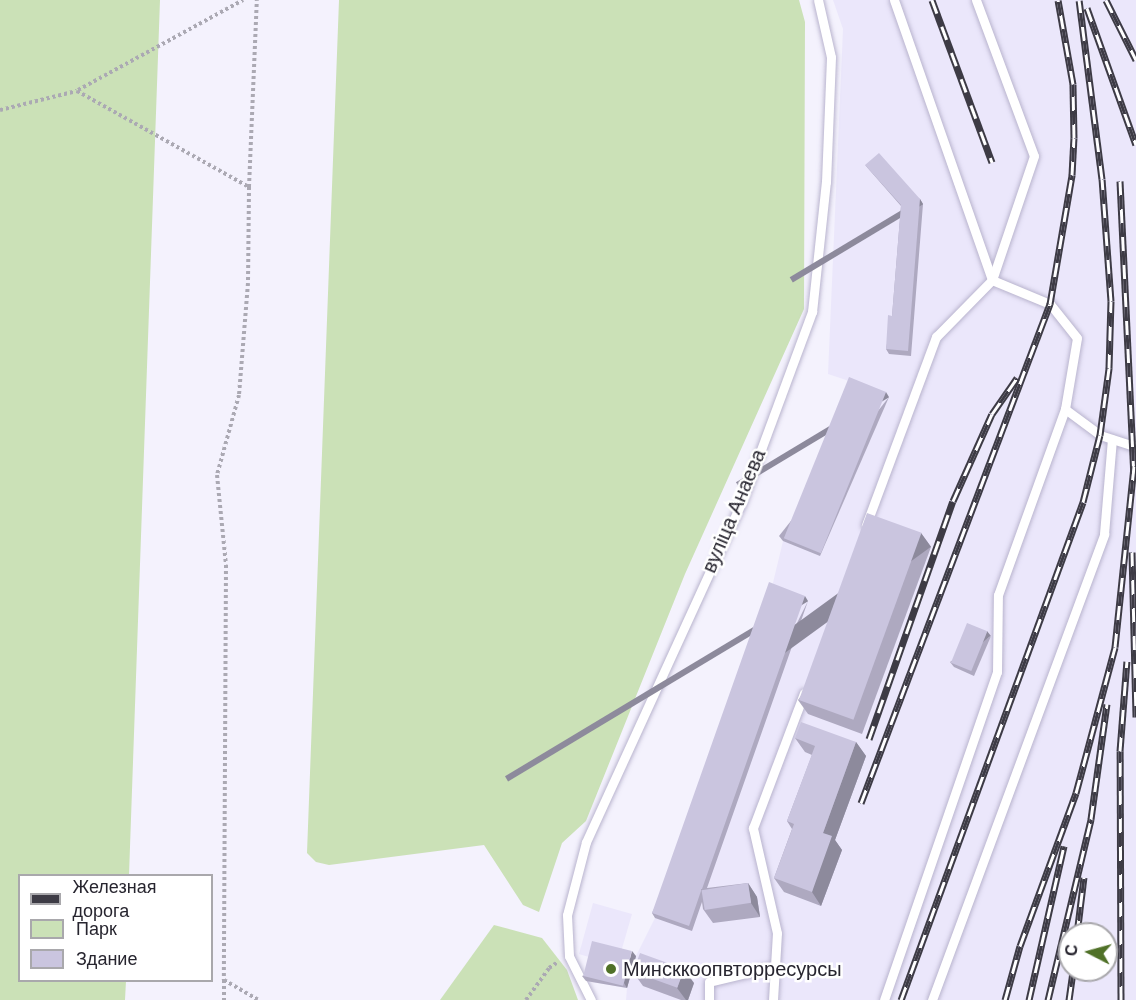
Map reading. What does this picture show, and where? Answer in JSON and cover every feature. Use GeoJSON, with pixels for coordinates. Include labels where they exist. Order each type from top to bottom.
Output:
{"type":"FeatureCollection","features":[{"type":"Feature","properties":{"kind":"lane","name":"вуліца Анаева"},"geometry":{"type":"LineString","coordinates":[[591,1000],[569,956],[567,915],[586,842],[742,501],[812,312],[826,182],[831,57],[818,0]]}},
{"type":"Feature","properties":{"kind":"lane"},"geometry":{"type":"LineString","coordinates":[[884,1000],[997,672],[998,596],[1065,409],[1077,338],[1050,304],[992,280],[894,0]]}},
{"type":"Feature","properties":{"kind":"lane"},"geometry":{"type":"LineString","coordinates":[[861,538],[936,337],[992,280],[1034,156],[976,0]]}},
{"type":"Feature","properties":{"kind":"lane"},"geometry":{"type":"LineString","coordinates":[[1065,409],[1100,435],[1136,447]]}},
{"type":"Feature","properties":{"kind":"lane"},"geometry":{"type":"LineString","coordinates":[[932,1000],[1104,534],[1113,439]]}},
{"type":"Feature","properties":{"kind":"lane"},"geometry":{"type":"LineString","coordinates":[[773,1000],[777,933],[753,828],[807,683]]}},
{"type":"Feature","properties":{"kind":"lane"},"geometry":{"type":"LineString","coordinates":[[709,1000],[709,982],[775,966]]}},
{"type":"Feature","properties":{"kind":"path"},"geometry":{"type":"LineString","coordinates":[[0,110],[77,91],[128,59],[243,0]]}},
{"type":"Feature","properties":{"kind":"path"},"geometry":{"type":"LineString","coordinates":[[225,1000],[226,565],[218,475],[239,395],[248,283],[256,0]]}},
{"type":"Feature","properties":{"kind":"path"},"geometry":{"type":"LineString","coordinates":[[77,91],[249,187]]}},
{"type":"Feature","properties":{"kind":"path"},"geometry":{"type":"LineString","coordinates":[[526,1000],[549,968],[569,956]]}},
{"type":"Feature","properties":{"kind":"path"},"geometry":{"type":"LineString","coordinates":[[224,980],[258,1000]]}},
{"type":"Feature","properties":{"kind":"shaded area"},"geometry":{"type":"Polygon","coordinates":[[[833,0],[1136,0],[1136,1000],[626,1000],[627,988],[586,981],[592,958],[579,954],[593,903],[632,914],[621,952],[636,956],[655,918],[772,587],[783,541],[852,382],[828,374],[843,29],[833,0]]]}},
{"type":"Feature","properties":{"kind":"green space"},"geometry":{"type":"Polygon","coordinates":[[[0,0],[160,0],[129,874],[18,874],[18,982],[126,982],[125,1000],[0,1000],[0,0]]]}},
{"type":"Feature","properties":{"kind":"green space"},"geometry":{"type":"Polygon","coordinates":[[[339,0],[799,0],[805,22],[804,309],[685,574],[586,821],[562,843],[539,912],[523,905],[484,845],[329,865],[316,862],[307,853],[339,0]]]}},
{"type":"Feature","properties":{"kind":"green space"},"geometry":{"type":"Polygon","coordinates":[[[494,925],[542,938],[567,970],[578,1000],[440,1000],[494,925]]]}},
{"type":"Feature","properties":{"kind":"building"},"geometry":{"type":"Polygon","coordinates":[[[879,153],[920,199],[908,351],[886,349],[888,315],[892,316],[901,205],[865,165],[879,153]]]}},
{"type":"Feature","properties":{"kind":"building"},"geometry":{"type":"Polygon","coordinates":[[[849,377],[886,392],[821,553],[784,538],[849,377]]]}},
{"type":"Feature","properties":{"kind":"building"},"geometry":{"type":"Polygon","coordinates":[[[867,513],[922,533],[853,720],[799,700],[867,513]]]}},
{"type":"Feature","properties":{"kind":"building"},"geometry":{"type":"Polygon","coordinates":[[[769,582],[805,596],[689,926],[652,913],[769,582]]]}},
{"type":"Feature","properties":{"kind":"building"},"geometry":{"type":"Polygon","coordinates":[[[967,623],[987,631],[971,671],[951,663],[967,623]]]}},
{"type":"Feature","properties":{"kind":"building"},"geometry":{"type":"Polygon","coordinates":[[[801,722],[856,742],[823,833],[832,836],[812,892],[774,878],[794,824],[787,821],[815,746],[795,738],[801,722]]]}},
{"type":"Feature","properties":{"kind":"building"},"geometry":{"type":"Polygon","coordinates":[[[748,883],[751,903],[705,910],[702,890],[748,883]]]}},
{"type":"Feature","properties":{"kind":"building","name":"Минсккоопвторресурсы"},"geometry":{"type":"Polygon","coordinates":[[[592,941],[632,951],[623,986],[583,976],[592,941]]]}},
{"type":"Feature","properties":{"kind":"building"},"geometry":{"type":"Polygon","coordinates":[[[640,953],[684,969],[677,988],[633,972],[640,953]]]}},
{"type":"Feature","properties":{"kind":"railway"},"geometry":{"type":"LineString","coordinates":[[932,0],[992,162]]}},
{"type":"Feature","properties":{"kind":"railway"},"geometry":{"type":"LineString","coordinates":[[861,803],[1050,304],[1072,175],[1074,138],[1073,84],[1058,0]]}},
{"type":"Feature","properties":{"kind":"railway"},"geometry":{"type":"LineString","coordinates":[[901,1000],[1083,502],[1100,435],[1109,368],[1111,301],[1102,179],[1079,0]]}},
{"type":"Feature","properties":{"kind":"railway"},"geometry":{"type":"LineString","coordinates":[[1106,0],[1136,60]]}},
{"type":"Feature","properties":{"kind":"railway"},"geometry":{"type":"LineString","coordinates":[[1087,8],[1136,145]]}},
{"type":"Feature","properties":{"kind":"railway"},"geometry":{"type":"LineString","coordinates":[[1120,181],[1134,474]]}},
{"type":"Feature","properties":{"kind":"railway"},"geometry":{"type":"LineString","coordinates":[[869,739],[953,501],[992,414],[1017,378]]}},
{"type":"Feature","properties":{"kind":"railway"},"geometry":{"type":"LineString","coordinates":[[1005,1000],[1020,946],[1076,793],[1115,647],[1134,466]]}},
{"type":"Feature","properties":{"kind":"railway"},"geometry":{"type":"LineString","coordinates":[[1132,552],[1136,717]]}},
{"type":"Feature","properties":{"kind":"railway"},"geometry":{"type":"LineString","coordinates":[[1121,1000],[1120,751],[1127,661]]}},
{"type":"Feature","properties":{"kind":"railway"},"geometry":{"type":"LineString","coordinates":[[1048,1000],[1091,819],[1107,704]]}},
{"type":"Feature","properties":{"kind":"railway"},"geometry":{"type":"LineString","coordinates":[[1029,1000],[1064,846]]}},
{"type":"Feature","properties":{"kind":"railway"},"geometry":{"type":"LineString","coordinates":[[1078,922],[1084,877]]}},
{"type":"Feature","properties":{"kind":"railway"},"geometry":{"type":"LineString","coordinates":[[1069,1000],[1071,982]]}},
{"type":"Feature","properties":{"kind":"place","name":"Минсккоопвторресурсы"},"geometry":{"type":"Point","coordinates":[611,969]}}]}
